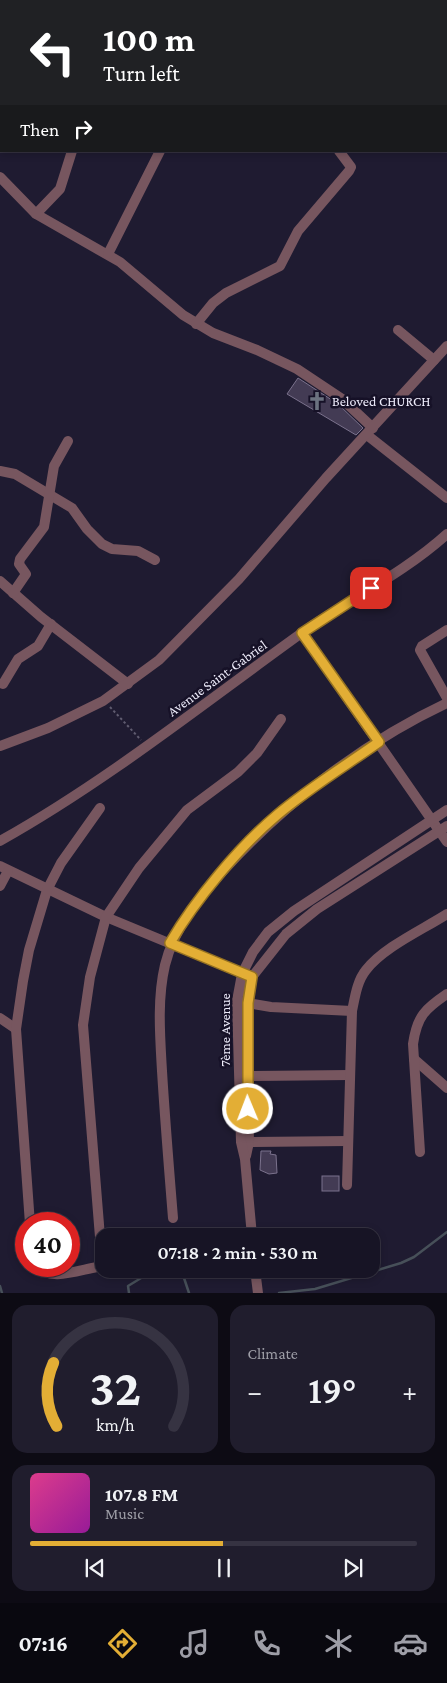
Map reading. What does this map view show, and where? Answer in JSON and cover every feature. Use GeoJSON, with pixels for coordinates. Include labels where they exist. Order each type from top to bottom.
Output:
{"type":"FeatureCollection","features":[{"type":"Feature","properties":{"kind":"street"},"geometry":{"type":"LineString","coordinates":[[36,214],[60,189],[72,152]]}},
{"type":"Feature","properties":{"kind":"street"},"geometry":{"type":"LineString","coordinates":[[108,254],[159,152]]}},
{"type":"Feature","properties":{"kind":"street"},"geometry":{"type":"LineString","coordinates":[[196,324],[214,303],[226,293],[280,266],[298,231],[349,172],[351,167],[349,162],[340,152]]}},
{"type":"Feature","properties":{"kind":"street"},"geometry":{"type":"LineString","coordinates":[[0,177],[36,214],[75,238],[108,254],[154,293],[196,324],[297,369],[342,399],[370,432],[447,498]]}},
{"type":"Feature","properties":{"kind":"street"},"geometry":{"type":"LineString","coordinates":[[398,330],[434,360]]}},
{"type":"Feature","properties":{"kind":"street"},"geometry":{"type":"LineString","coordinates":[[0,746],[48,728],[103,701],[160,660],[207,613],[326,478],[447,346]]}},
{"type":"Feature","properties":{"kind":"street"},"geometry":{"type":"LineString","coordinates":[[13,593],[26,574],[19,564],[20,559],[44,527],[48,494],[57,458],[68,441]]}},
{"type":"Feature","properties":{"kind":"street"},"geometry":{"type":"LineString","coordinates":[[0,471],[15,474],[72,508],[87,529],[102,544],[112,549],[138,551],[155,560]]}},
{"type":"Feature","properties":{"kind":"street","name":"Avenue Saint-Gabriel"},"geometry":{"type":"LineString","coordinates":[[0,841],[47,813],[146,745],[302,633],[414,560],[447,534]]}},
{"type":"Feature","properties":{"kind":"street"},"geometry":{"type":"LineString","coordinates":[[0,581],[128,684]]}},
{"type":"Feature","properties":{"kind":"street"},"geometry":{"type":"LineString","coordinates":[[3,684],[18,659],[38,646],[52,624]]}},
{"type":"Feature","properties":{"kind":"street"},"geometry":{"type":"LineString","coordinates":[[447,630],[422,646],[420,650],[447,698]]}},
{"type":"Feature","properties":{"kind":"street"},"geometry":{"type":"LineString","coordinates":[[302,633],[432,820],[443,828],[447,842]]}},
{"type":"Feature","properties":{"kind":"street"},"geometry":{"type":"LineString","coordinates":[[173,1218],[160,1038],[164,967],[170,943],[208,889],[275,817],[312,788],[412,719],[447,703]]}},
{"type":"Feature","properties":{"kind":"street"},"geometry":{"type":"LineString","coordinates":[[80,1270],[97,1267],[102,1262],[83,1025],[90,977],[106,917],[139,868],[168,831],[187,810],[238,772],[257,753],[281,719]]}},
{"type":"Feature","properties":{"kind":"street"},"geometry":{"type":"LineString","coordinates":[[29,1212],[16,1029],[29,950],[47,890],[61,863],[100,808]]}},
{"type":"Feature","properties":{"kind":"street","name":"7ème Avenue"},"geometry":{"type":"LineString","coordinates":[[251,1228],[245,1160],[242,1002],[253,952],[268,932],[294,911],[447,810]]}},
{"type":"Feature","properties":{"kind":"street","name":"7ème Avenue"},"geometry":{"type":"LineString","coordinates":[[247,975],[286,934],[316,909],[443,828]]}},
{"type":"Feature","properties":{"kind":"street"},"geometry":{"type":"LineString","coordinates":[[0,886],[4,868],[106,917],[247,975]]}},
{"type":"Feature","properties":{"kind":"street"},"geometry":{"type":"LineString","coordinates":[[347,1186],[352,1011],[357,988],[365,971],[379,956],[447,914]]}},
{"type":"Feature","properties":{"kind":"street"},"geometry":{"type":"LineString","coordinates":[[420,1152],[414,1059],[415,1031],[420,1017],[427,1008],[447,995]]}},
{"type":"Feature","properties":{"kind":"street"},"geometry":{"type":"LineString","coordinates":[[242,1002],[271,1007],[352,1011]]}},
{"type":"Feature","properties":{"kind":"street","name":"7ème Avenue"},"geometry":{"type":"LineString","coordinates":[[242,1002],[247,1076],[245,1142]]}},
{"type":"Feature","properties":{"kind":"street"},"geometry":{"type":"LineString","coordinates":[[0,1018],[16,1029]]}},
{"type":"Feature","properties":{"kind":"street"},"geometry":{"type":"LineString","coordinates":[[414,1059],[447,1088]]}},
{"type":"Feature","properties":{"kind":"street"},"geometry":{"type":"LineString","coordinates":[[247,1076],[350,1075]]}},
{"type":"Feature","properties":{"kind":"street"},"geometry":{"type":"LineString","coordinates":[[245,1142],[348,1141]]}},
{"type":"Feature","properties":{"kind":"street"},"geometry":{"type":"LineString","coordinates":[[256,1278],[258,1293]]}},
{"type":"Feature","properties":{"kind":"path"},"geometry":{"type":"LineString","coordinates":[[103,701],[146,745]]}},
{"type":"Feature","properties":{"kind":"building","name":"Beloved CHURCH"},"geometry":{"type":"Polygon","coordinates":[[[298,378],[338,404],[363,428],[356,435],[287,394],[298,378]]]}},
{"type":"Feature","properties":{"kind":"building"},"geometry":{"type":"Polygon","coordinates":[[[261,1151],[271,1151],[270,1154],[276,1155],[277,1173],[269,1174],[260,1170],[261,1151]]]}},
{"type":"Feature","properties":{"kind":"building"},"geometry":{"type":"Polygon","coordinates":[[[322,1176],[339,1176],[339,1191],[322,1191],[322,1176]]]}},
{"type":"Feature","properties":{"kind":"waterway"},"geometry":{"type":"LineString","coordinates":[[279,1293],[315,1289],[401,1263],[414,1257],[447,1232]]}},
{"type":"Feature","properties":{"kind":"waterway"},"geometry":{"type":"LineString","coordinates":[[129,1293],[128,1286],[141,1278]]}},
{"type":"Feature","properties":{"kind":"waterway"},"geometry":{"type":"LineString","coordinates":[[184,1278],[189,1293]]}},
{"type":"Feature","properties":{"kind":"waterway"},"geometry":{"type":"LineString","coordinates":[[0,1286],[2,1293]]}},
{"type":"Feature","properties":{"kind":"place","name":"Beloved CHURCH"},"geometry":{"type":"Point","coordinates":[317,401]}},
{"type":"Feature","properties":{"kind":"route"},"geometry":{"type":"LineString","coordinates":[[248,1109],[248,991],[252,977],[170,943],[208,889],[275,817],[312,788],[379,742],[302,633],[371,588]]}}]}
